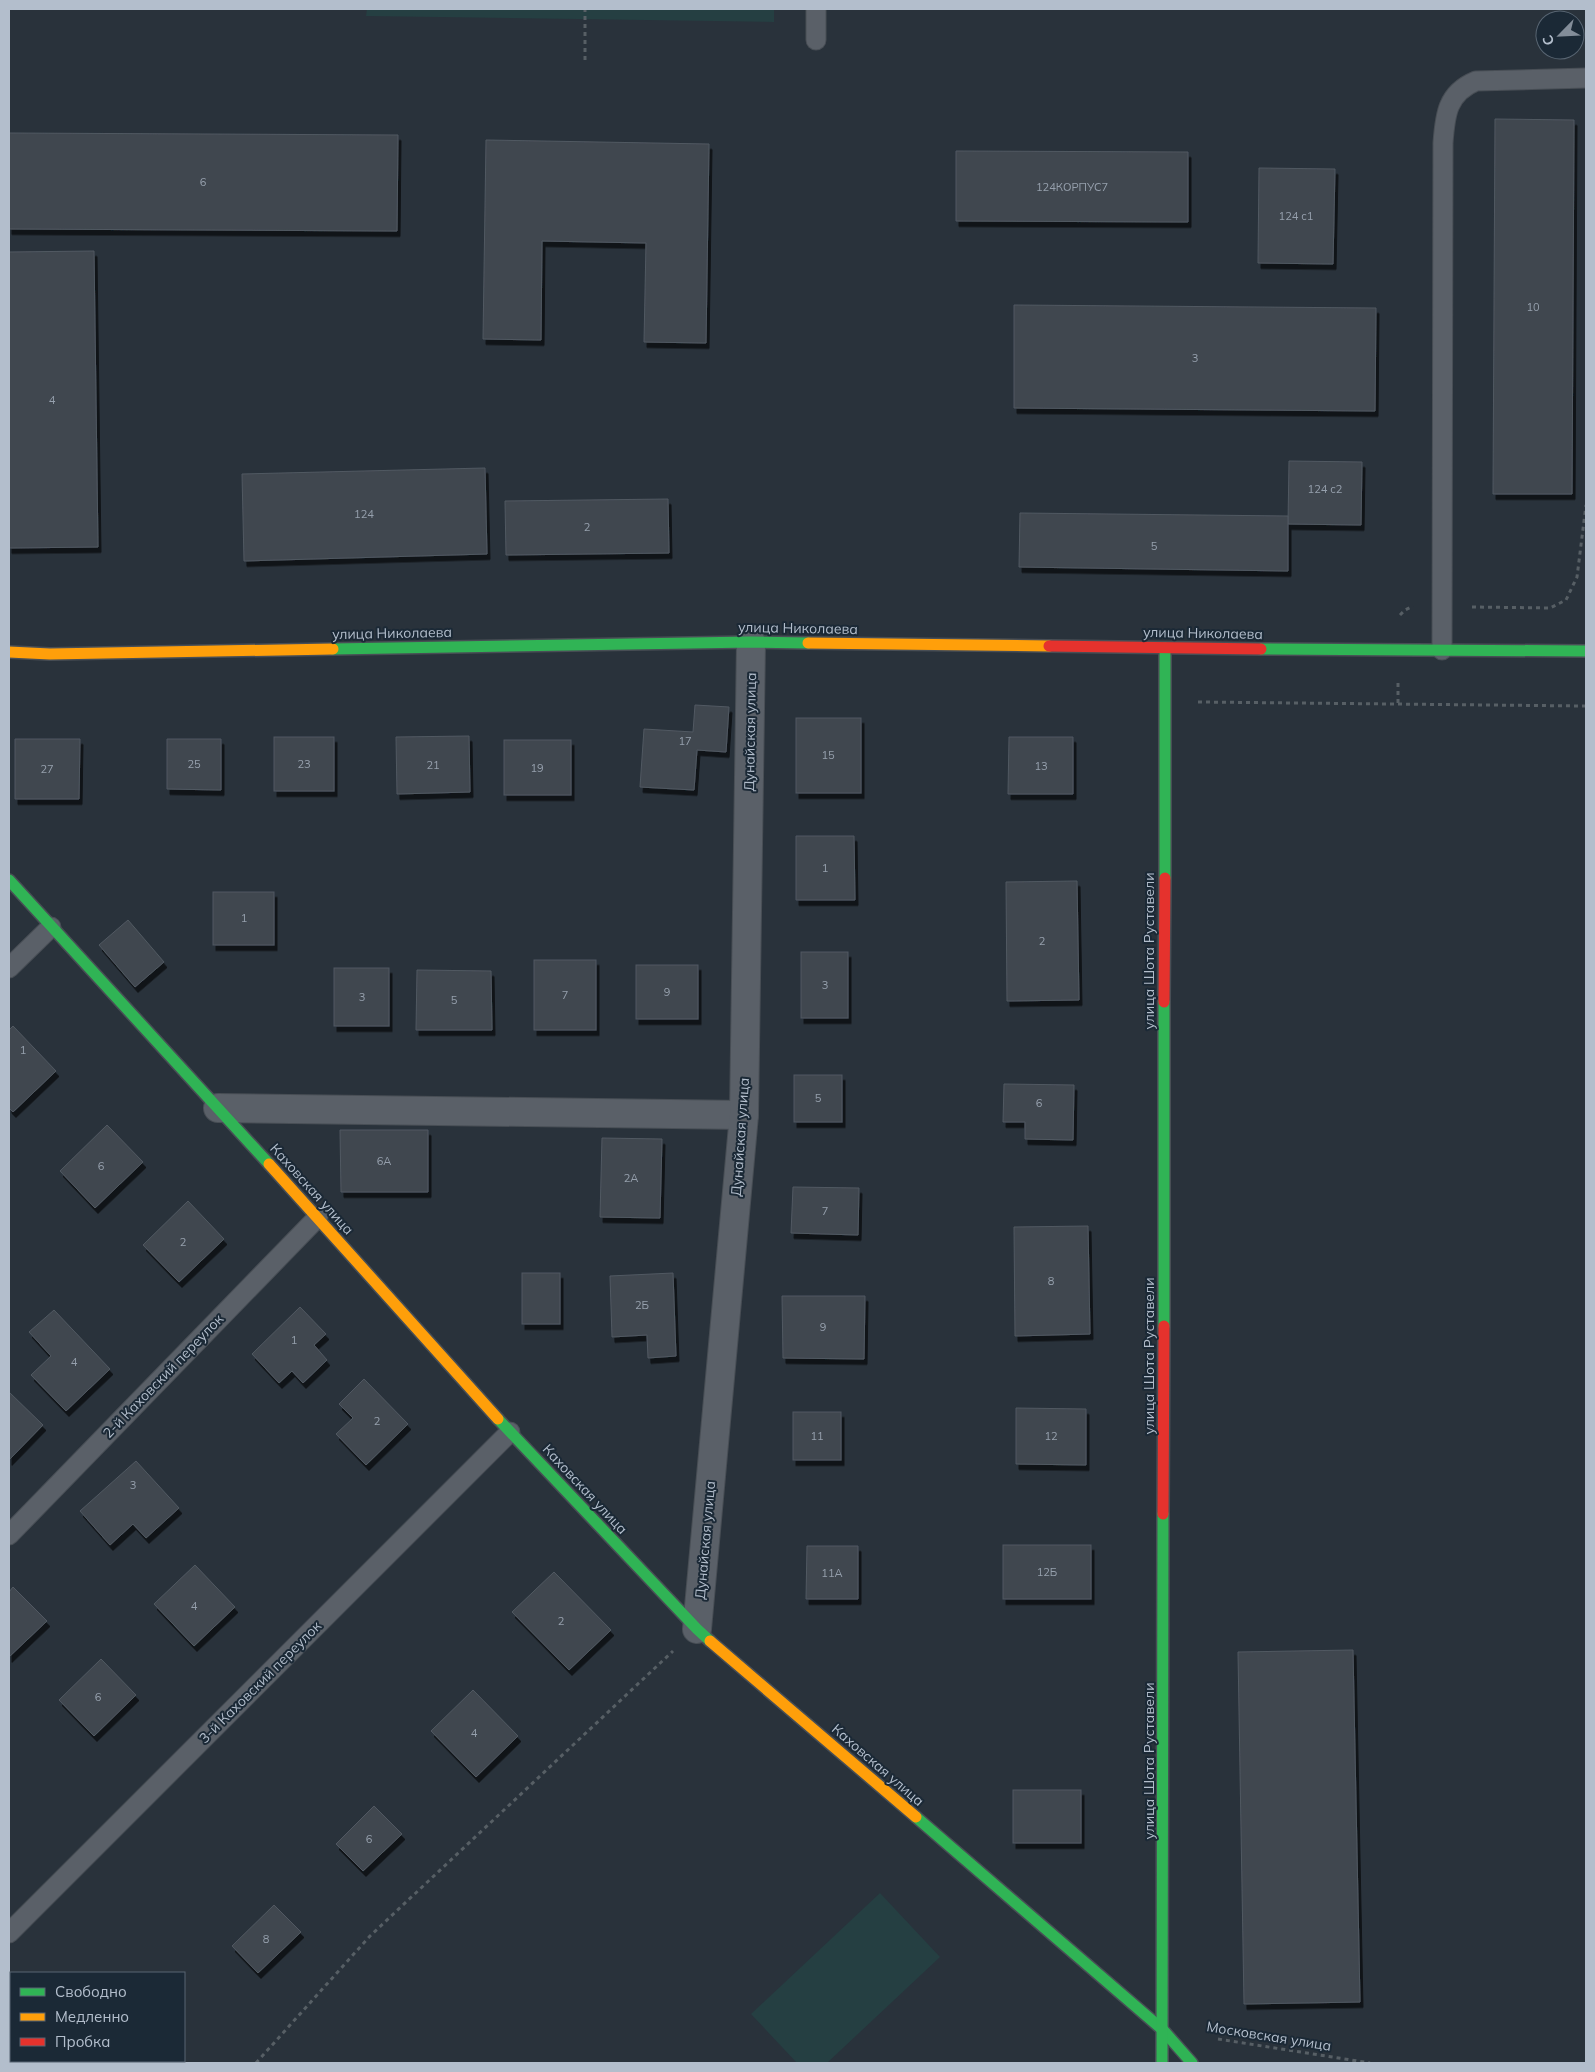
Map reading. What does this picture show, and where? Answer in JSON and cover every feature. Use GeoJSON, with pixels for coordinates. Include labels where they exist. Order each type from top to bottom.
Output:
{"type":"FeatureCollection","features":[{"type":"Feature","properties":{"kind":"street","name":"улица Николаева"},"geometry":{"type":"LineString","coordinates":[[9,652],[50,654],[751,642],[1165,648],[1586,651]]}},
{"type":"Feature","properties":{"kind":"street","name":"Дунайская улица"},"geometry":{"type":"LineString","coordinates":[[697,1629],[744,1115],[751,642]]}},
{"type":"Feature","properties":{"kind":"street","name":"улица Шота Руставели"},"geometry":{"type":"LineString","coordinates":[[1162,2063],[1165,648]]}},
{"type":"Feature","properties":{"kind":"street","name":"Каховская улица"},"geometry":{"type":"LineString","coordinates":[[9,880],[318,1217],[510,1432],[697,1629],[1163,2030],[1192,2063]]}},
{"type":"Feature","properties":{"kind":"street"},"geometry":{"type":"LineString","coordinates":[[218,1108],[744,1115]]}},
{"type":"Feature","properties":{"kind":"lane"},"geometry":{"type":"LineString","coordinates":[[816,9],[816,40]]}},
{"type":"Feature","properties":{"kind":"lane"},"geometry":{"type":"LineString","coordinates":[[1442,650],[1443,163],[1445,118],[1456,93],[1464,86],[1476,81],[1586,78]]}},
{"type":"Feature","properties":{"kind":"lane"},"geometry":{"type":"LineString","coordinates":[[9,968],[51,927]]}},
{"type":"Feature","properties":{"kind":"lane","name":"2-й Каховский переулок"},"geometry":{"type":"LineString","coordinates":[[9,1536],[318,1217]]}},
{"type":"Feature","properties":{"kind":"lane","name":"3-й Каховский переулок"},"geometry":{"type":"LineString","coordinates":[[9,1933],[510,1432]]}},
{"type":"Feature","properties":{"kind":"path"},"geometry":{"type":"LineString","coordinates":[[585,9],[585,60]]}},
{"type":"Feature","properties":{"kind":"path"},"geometry":{"type":"LineString","coordinates":[[1398,623],[1399,616],[1413,606],[1550,608],[1566,600],[1577,577],[1586,505]]}},
{"type":"Feature","properties":{"kind":"path"},"geometry":{"type":"LineString","coordinates":[[1398,678],[1398,704]]}},
{"type":"Feature","properties":{"kind":"path"},"geometry":{"type":"LineString","coordinates":[[1165,702],[1586,706]]}},
{"type":"Feature","properties":{"kind":"path"},"geometry":{"type":"LineString","coordinates":[[256,2063],[370,1936],[697,1629]]}},
{"type":"Feature","properties":{"kind":"path","name":"Московская улица"},"geometry":{"type":"LineString","coordinates":[[1163,2030],[1370,2063]]}},
{"type":"Feature","properties":{"kind":"green space"},"geometry":{"type":"Polygon","coordinates":[[[367,9],[774,9],[774,22],[366,16],[367,9]]]}},
{"type":"Feature","properties":{"kind":"green space"},"geometry":{"type":"Polygon","coordinates":[[[880,1893],[940,1957],[827,2063],[797,2063],[751,2014],[880,1893]]]}},
{"type":"Feature","properties":{"kind":"building"},"geometry":{"type":"Polygon","coordinates":[[[1495,119],[1574,120],[1572,494],[1493,494],[1495,119]]]}},
{"type":"Feature","properties":{"kind":"building"},"geometry":{"type":"Polygon","coordinates":[[[9,133],[398,135],[397,231],[9,229],[9,133]]]}},
{"type":"Feature","properties":{"kind":"building"},"geometry":{"type":"Polygon","coordinates":[[[486,140],[709,144],[706,343],[644,342],[646,243],[542,241],[541,340],[483,339],[486,140]]]}},
{"type":"Feature","properties":{"kind":"building"},"geometry":{"type":"Polygon","coordinates":[[[956,151],[1188,152],[1188,222],[956,221],[956,151]]]}},
{"type":"Feature","properties":{"kind":"building"},"geometry":{"type":"Polygon","coordinates":[[[1259,168],[1335,169],[1333,264],[1258,263],[1259,168]]]}},
{"type":"Feature","properties":{"kind":"building"},"geometry":{"type":"Polygon","coordinates":[[[94,251],[98,547],[9,548],[9,252],[94,251]]]}},
{"type":"Feature","properties":{"kind":"building"},"geometry":{"type":"Polygon","coordinates":[[[1014,305],[1376,308],[1375,411],[1014,408],[1014,305]]]}},
{"type":"Feature","properties":{"kind":"building"},"geometry":{"type":"Polygon","coordinates":[[[1289,461],[1362,462],[1361,525],[1288,524],[1289,461]]]}},
{"type":"Feature","properties":{"kind":"building"},"geometry":{"type":"Polygon","coordinates":[[[485,468],[487,554],[244,561],[242,474],[485,468]]]}},
{"type":"Feature","properties":{"kind":"building"},"geometry":{"type":"Polygon","coordinates":[[[668,499],[669,553],[506,555],[505,501],[668,499]]]}},
{"type":"Feature","properties":{"kind":"building"},"geometry":{"type":"Polygon","coordinates":[[[1020,513],[1288,516],[1288,571],[1019,567],[1020,513]]]}},
{"type":"Feature","properties":{"kind":"building"},"geometry":{"type":"Polygon","coordinates":[[[695,705],[729,707],[726,752],[697,750],[694,790],[640,787],[644,729],[693,732],[695,705]]]}},
{"type":"Feature","properties":{"kind":"building"},"geometry":{"type":"Polygon","coordinates":[[[796,718],[861,718],[861,793],[796,793],[796,718]]]}},
{"type":"Feature","properties":{"kind":"building"},"geometry":{"type":"Polygon","coordinates":[[[469,736],[470,792],[397,794],[396,737],[469,736]]]}},
{"type":"Feature","properties":{"kind":"building"},"geometry":{"type":"Polygon","coordinates":[[[274,737],[334,737],[334,791],[274,791],[274,737]]]}},
{"type":"Feature","properties":{"kind":"building"},"geometry":{"type":"Polygon","coordinates":[[[1009,737],[1073,737],[1073,794],[1008,794],[1009,737]]]}},
{"type":"Feature","properties":{"kind":"building"},"geometry":{"type":"Polygon","coordinates":[[[15,739],[80,739],[79,799],[15,799],[15,739]]]}},
{"type":"Feature","properties":{"kind":"building"},"geometry":{"type":"Polygon","coordinates":[[[167,739],[221,739],[221,790],[167,789],[167,739]]]}},
{"type":"Feature","properties":{"kind":"building"},"geometry":{"type":"Polygon","coordinates":[[[504,740],[571,740],[571,795],[504,795],[504,740]]]}},
{"type":"Feature","properties":{"kind":"building"},"geometry":{"type":"Polygon","coordinates":[[[796,836],[854,836],[855,900],[796,900],[796,836]]]}},
{"type":"Feature","properties":{"kind":"building"},"geometry":{"type":"Polygon","coordinates":[[[1077,881],[1079,1000],[1007,1001],[1006,882],[1077,881]]]}},
{"type":"Feature","properties":{"kind":"building"},"geometry":{"type":"Polygon","coordinates":[[[213,892],[274,892],[274,945],[213,945],[213,892]]]}},
{"type":"Feature","properties":{"kind":"building"},"geometry":{"type":"Polygon","coordinates":[[[128,920],[164,962],[135,987],[99,945],[128,920]]]}},
{"type":"Feature","properties":{"kind":"building"},"geometry":{"type":"Polygon","coordinates":[[[801,952],[848,952],[848,1018],[801,1018],[801,952]]]}},
{"type":"Feature","properties":{"kind":"building"},"geometry":{"type":"Polygon","coordinates":[[[534,960],[596,960],[596,1030],[534,1030],[534,960]]]}},
{"type":"Feature","properties":{"kind":"building"},"geometry":{"type":"Polygon","coordinates":[[[636,965],[698,965],[698,1019],[636,1019],[636,965]]]}},
{"type":"Feature","properties":{"kind":"building"},"geometry":{"type":"Polygon","coordinates":[[[334,968],[389,968],[389,1026],[334,1026],[334,968]]]}},
{"type":"Feature","properties":{"kind":"building"},"geometry":{"type":"Polygon","coordinates":[[[417,970],[491,971],[492,1030],[416,1030],[417,970]]]}},
{"type":"Feature","properties":{"kind":"building"},"geometry":{"type":"Polygon","coordinates":[[[13,1026],[56,1071],[13,1112],[9,1108],[9,1030],[13,1026]]]}},
{"type":"Feature","properties":{"kind":"building"},"geometry":{"type":"Polygon","coordinates":[[[794,1075],[842,1075],[842,1122],[794,1122],[794,1075]]]}},
{"type":"Feature","properties":{"kind":"building"},"geometry":{"type":"Polygon","coordinates":[[[1004,1084],[1074,1085],[1073,1140],[1025,1139],[1025,1122],[1003,1122],[1004,1084]]]}},
{"type":"Feature","properties":{"kind":"building"},"geometry":{"type":"Polygon","coordinates":[[[107,1125],[143,1162],[95,1208],[60,1171],[107,1125]]]}},
{"type":"Feature","properties":{"kind":"building"},"geometry":{"type":"Polygon","coordinates":[[[340,1130],[428,1130],[428,1192],[341,1192],[340,1130]]]}},
{"type":"Feature","properties":{"kind":"building"},"geometry":{"type":"Polygon","coordinates":[[[602,1138],[662,1139],[660,1218],[600,1217],[602,1138]]]}},
{"type":"Feature","properties":{"kind":"building"},"geometry":{"type":"Polygon","coordinates":[[[793,1187],[859,1188],[858,1235],[791,1233],[793,1187]]]}},
{"type":"Feature","properties":{"kind":"building"},"geometry":{"type":"Polygon","coordinates":[[[188,1201],[224,1239],[179,1282],[143,1245],[188,1201]]]}},
{"type":"Feature","properties":{"kind":"building"},"geometry":{"type":"Polygon","coordinates":[[[1088,1226],[1090,1334],[1015,1336],[1014,1227],[1088,1226]]]}},
{"type":"Feature","properties":{"kind":"building"},"geometry":{"type":"Polygon","coordinates":[[[522,1273],[560,1273],[560,1324],[522,1324],[522,1273]]]}},
{"type":"Feature","properties":{"kind":"building"},"geometry":{"type":"Polygon","coordinates":[[[673,1273],[676,1356],[648,1358],[647,1335],[612,1337],[610,1276],[673,1273]]]}},
{"type":"Feature","properties":{"kind":"building"},"geometry":{"type":"Polygon","coordinates":[[[782,1296],[865,1296],[864,1359],[783,1358],[782,1296]]]}},
{"type":"Feature","properties":{"kind":"building"},"geometry":{"type":"Polygon","coordinates":[[[300,1307],[326,1334],[314,1345],[327,1360],[303,1383],[292,1371],[279,1383],[252,1354],[300,1307]]]}},
{"type":"Feature","properties":{"kind":"building"},"geometry":{"type":"Polygon","coordinates":[[[54,1310],[110,1369],[66,1411],[31,1375],[51,1356],[29,1332],[54,1310]]]}},
{"type":"Feature","properties":{"kind":"building"},"geometry":{"type":"Polygon","coordinates":[[[364,1379],[408,1424],[366,1465],[336,1434],[353,1418],[339,1404],[364,1379]]]}},
{"type":"Feature","properties":{"kind":"building"},"geometry":{"type":"Polygon","coordinates":[[[9,1392],[43,1425],[9,1460],[9,1392]]]}},
{"type":"Feature","properties":{"kind":"building"},"geometry":{"type":"Polygon","coordinates":[[[1016,1408],[1086,1409],[1086,1465],[1016,1464],[1016,1408]]]}},
{"type":"Feature","properties":{"kind":"building"},"geometry":{"type":"Polygon","coordinates":[[[793,1412],[841,1412],[841,1460],[793,1460],[793,1412]]]}},
{"type":"Feature","properties":{"kind":"building"},"geometry":{"type":"Polygon","coordinates":[[[136,1461],[179,1508],[146,1538],[133,1524],[110,1545],[80,1511],[136,1461]]]}},
{"type":"Feature","properties":{"kind":"building"},"geometry":{"type":"Polygon","coordinates":[[[1003,1545],[1091,1545],[1091,1599],[1003,1599],[1003,1545]]]}},
{"type":"Feature","properties":{"kind":"building"},"geometry":{"type":"Polygon","coordinates":[[[807,1546],[858,1546],[858,1599],[806,1599],[807,1546]]]}},
{"type":"Feature","properties":{"kind":"building"},"geometry":{"type":"Polygon","coordinates":[[[195,1565],[235,1607],[194,1646],[154,1604],[195,1565]]]}},
{"type":"Feature","properties":{"kind":"building"},"geometry":{"type":"Polygon","coordinates":[[[554,1572],[611,1630],[569,1670],[512,1612],[554,1572]]]}},
{"type":"Feature","properties":{"kind":"building"},"geometry":{"type":"Polygon","coordinates":[[[13,1587],[47,1621],[9,1657],[9,1592],[13,1587]]]}},
{"type":"Feature","properties":{"kind":"building"},"geometry":{"type":"Polygon","coordinates":[[[1353,1650],[1360,2002],[1244,2004],[1238,1652],[1353,1650]]]}},
{"type":"Feature","properties":{"kind":"building"},"geometry":{"type":"Polygon","coordinates":[[[101,1659],[136,1695],[94,1736],[59,1700],[101,1659]]]}},
{"type":"Feature","properties":{"kind":"building"},"geometry":{"type":"Polygon","coordinates":[[[473,1690],[518,1736],[476,1777],[431,1731],[473,1690]]]}},
{"type":"Feature","properties":{"kind":"building"},"geometry":{"type":"Polygon","coordinates":[[[1013,1790],[1081,1790],[1081,1843],[1013,1843],[1013,1790]]]}},
{"type":"Feature","properties":{"kind":"building"},"geometry":{"type":"Polygon","coordinates":[[[374,1806],[402,1834],[363,1871],[336,1844],[374,1806]]]}},
{"type":"Feature","properties":{"kind":"building"},"geometry":{"type":"Polygon","coordinates":[[[274,1905],[301,1932],[258,1973],[232,1946],[274,1905]]]}},
{"type":"Feature","properties":{"kind":"building"},"geometry":{"type":"Polygon","coordinates":[[[150,2062],[151,2063],[91,2063],[150,2062]]]}},
{"type":"Feature","properties":{"kind":"traffic: fast"},"geometry":{"type":"LineString","coordinates":[[333,649],[751,642],[808,643]]}},
{"type":"Feature","properties":{"kind":"traffic: fast"},"geometry":{"type":"LineString","coordinates":[[1165,648],[1165,878]]}},
{"type":"Feature","properties":{"kind":"traffic: fast"},"geometry":{"type":"LineString","coordinates":[[1261,649],[1586,651]]}},
{"type":"Feature","properties":{"kind":"traffic: fast"},"geometry":{"type":"LineString","coordinates":[[9,880],[269,1164]]}},
{"type":"Feature","properties":{"kind":"traffic: fast"},"geometry":{"type":"LineString","coordinates":[[1164,1002],[1164,1326]]}},
{"type":"Feature","properties":{"kind":"traffic: fast"},"geometry":{"type":"LineString","coordinates":[[498,1419],[710,1641]]}},
{"type":"Feature","properties":{"kind":"traffic: fast"},"geometry":{"type":"LineString","coordinates":[[1162,2063],[1163,1514]]}},
{"type":"Feature","properties":{"kind":"traffic: fast"},"geometry":{"type":"LineString","coordinates":[[916,1817],[1163,2030],[1192,2063]]}},
{"type":"Feature","properties":{"kind":"traffic: slow"},"geometry":{"type":"LineString","coordinates":[[808,643],[1049,646]]}},
{"type":"Feature","properties":{"kind":"traffic: slow"},"geometry":{"type":"LineString","coordinates":[[9,652],[50,654],[333,649]]}},
{"type":"Feature","properties":{"kind":"traffic: slow"},"geometry":{"type":"LineString","coordinates":[[269,1164],[498,1419]]}},
{"type":"Feature","properties":{"kind":"traffic: slow"},"geometry":{"type":"LineString","coordinates":[[710,1641],[916,1817]]}},
{"type":"Feature","properties":{"kind":"traffic: jam"},"geometry":{"type":"LineString","coordinates":[[1049,646],[1261,649]]}},
{"type":"Feature","properties":{"kind":"traffic: jam"},"geometry":{"type":"LineString","coordinates":[[1164,1002],[1165,878]]}},
{"type":"Feature","properties":{"kind":"traffic: jam"},"geometry":{"type":"LineString","coordinates":[[1163,1514],[1164,1326]]}}]}
